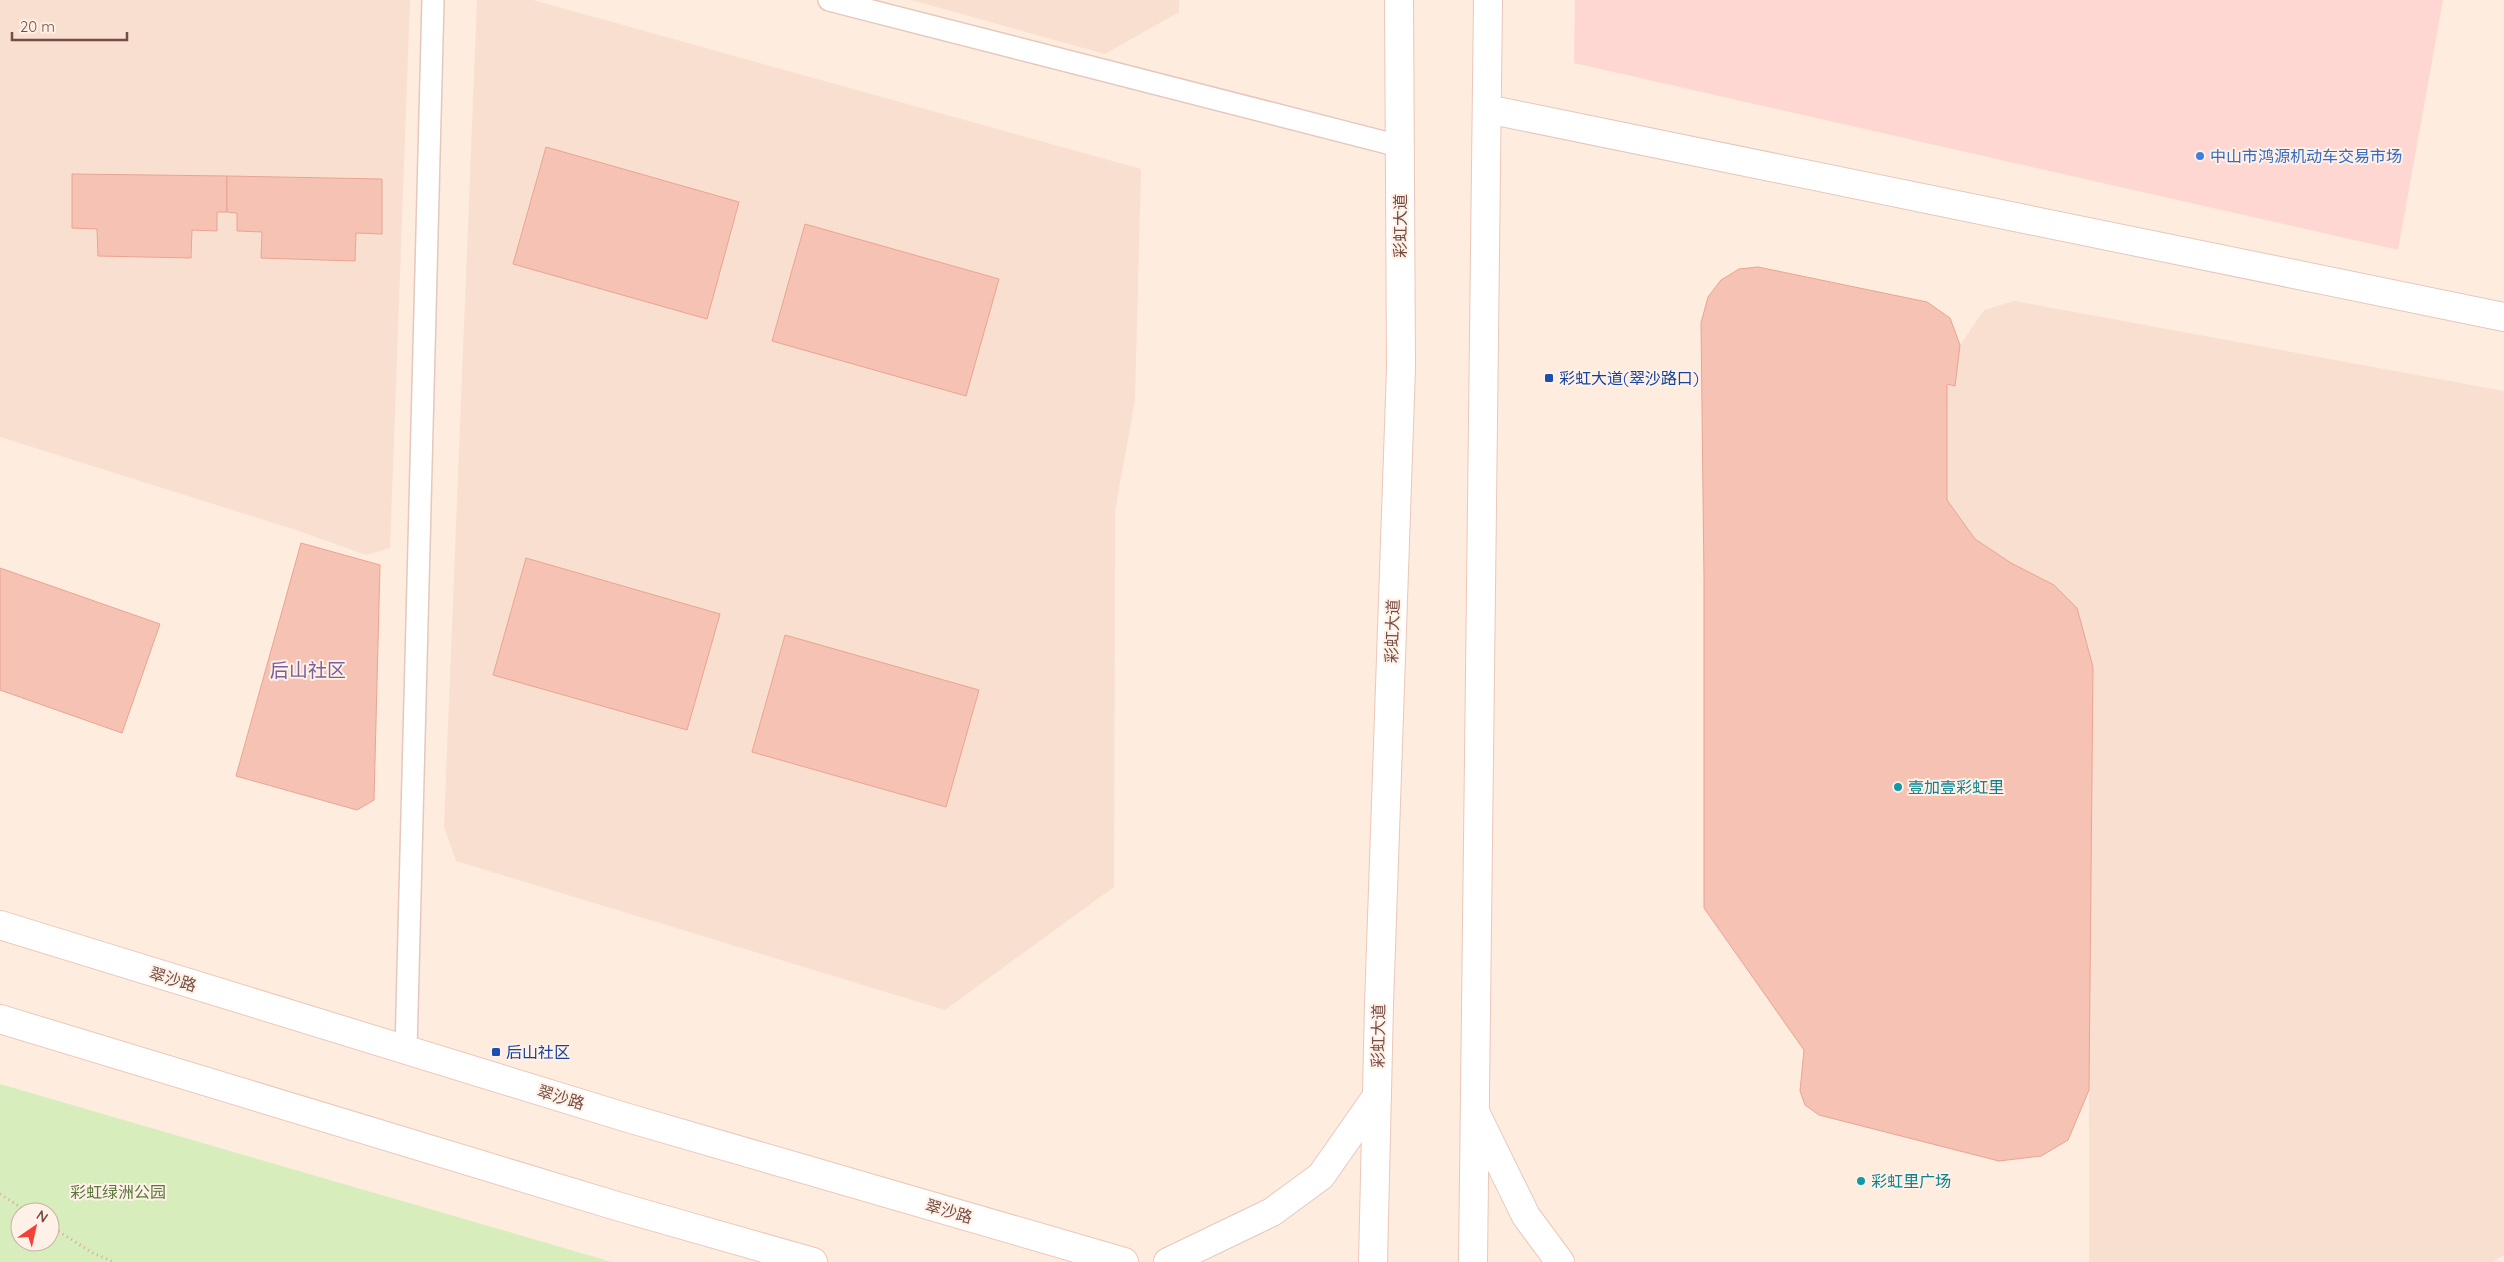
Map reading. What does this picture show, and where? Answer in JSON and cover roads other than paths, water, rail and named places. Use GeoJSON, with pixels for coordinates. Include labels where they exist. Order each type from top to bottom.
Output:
{"type":"FeatureCollection","features":[{"type":"Feature","properties":{"kind":"main road","name":"彩虹大道"},"geometry":{"type":"LineString","coordinates":[[1373,1262],[1401,368],[1400,0]]}},
{"type":"Feature","properties":{"kind":"main road"},"geometry":{"type":"LineString","coordinates":[[1473,1262],[1488,0]]}},
{"type":"Feature","properties":{"kind":"main road"},"geometry":{"type":"LineString","coordinates":[[1487,109],[2504,317]]}},
{"type":"Feature","properties":{"kind":"main road","name":"翠沙路"},"geometry":{"type":"LineString","coordinates":[[0,925],[628,1118],[1124,1262]]}},
{"type":"Feature","properties":{"kind":"main road"},"geometry":{"type":"LineString","coordinates":[[0,1019],[610,1204],[813,1262]]}},
{"type":"Feature","properties":{"kind":"main road"},"geometry":{"type":"LineString","coordinates":[[1168,1262],[1272,1212],[1321,1176],[1377,1096]]}},
{"type":"Feature","properties":{"kind":"main road"},"geometry":{"type":"LineString","coordinates":[[1475,1112],[1526,1216],[1560,1262]]}},
{"type":"Feature","properties":{"kind":"lane"},"geometry":{"type":"LineString","coordinates":[[406,1050],[433,0]]}},
{"type":"Feature","properties":{"kind":"lane"},"geometry":{"type":"LineString","coordinates":[[830,0],[1399,146]]}},
{"type":"Feature","properties":{"kind":"place","name":"中山市鸿源机动车交易市场"},"geometry":{"type":"Point","coordinates":[2200,156]}},
{"type":"Feature","properties":{"kind":"place","name":"彩虹大道(翠沙路口)"},"geometry":{"type":"Point","coordinates":[1549,378]}},
{"type":"Feature","properties":{"kind":"place","name":"壹加壹彩虹里"},"geometry":{"type":"Point","coordinates":[1898,787]}},
{"type":"Feature","properties":{"kind":"place","name":"后山社区"},"geometry":{"type":"Point","coordinates":[496,1052]}},
{"type":"Feature","properties":{"kind":"place","name":"彩虹里广场"},"geometry":{"type":"Point","coordinates":[1861,1181]}},
{"type":"Feature","properties":{"kind":"district","name":"后山社区"},"geometry":{"type":"Point","coordinates":[308,670]}},
{"type":"Feature","properties":{"kind":"park label","name":"彩虹绿洲公园"},"geometry":{"type":"Point","coordinates":[118,1192]}}]}
